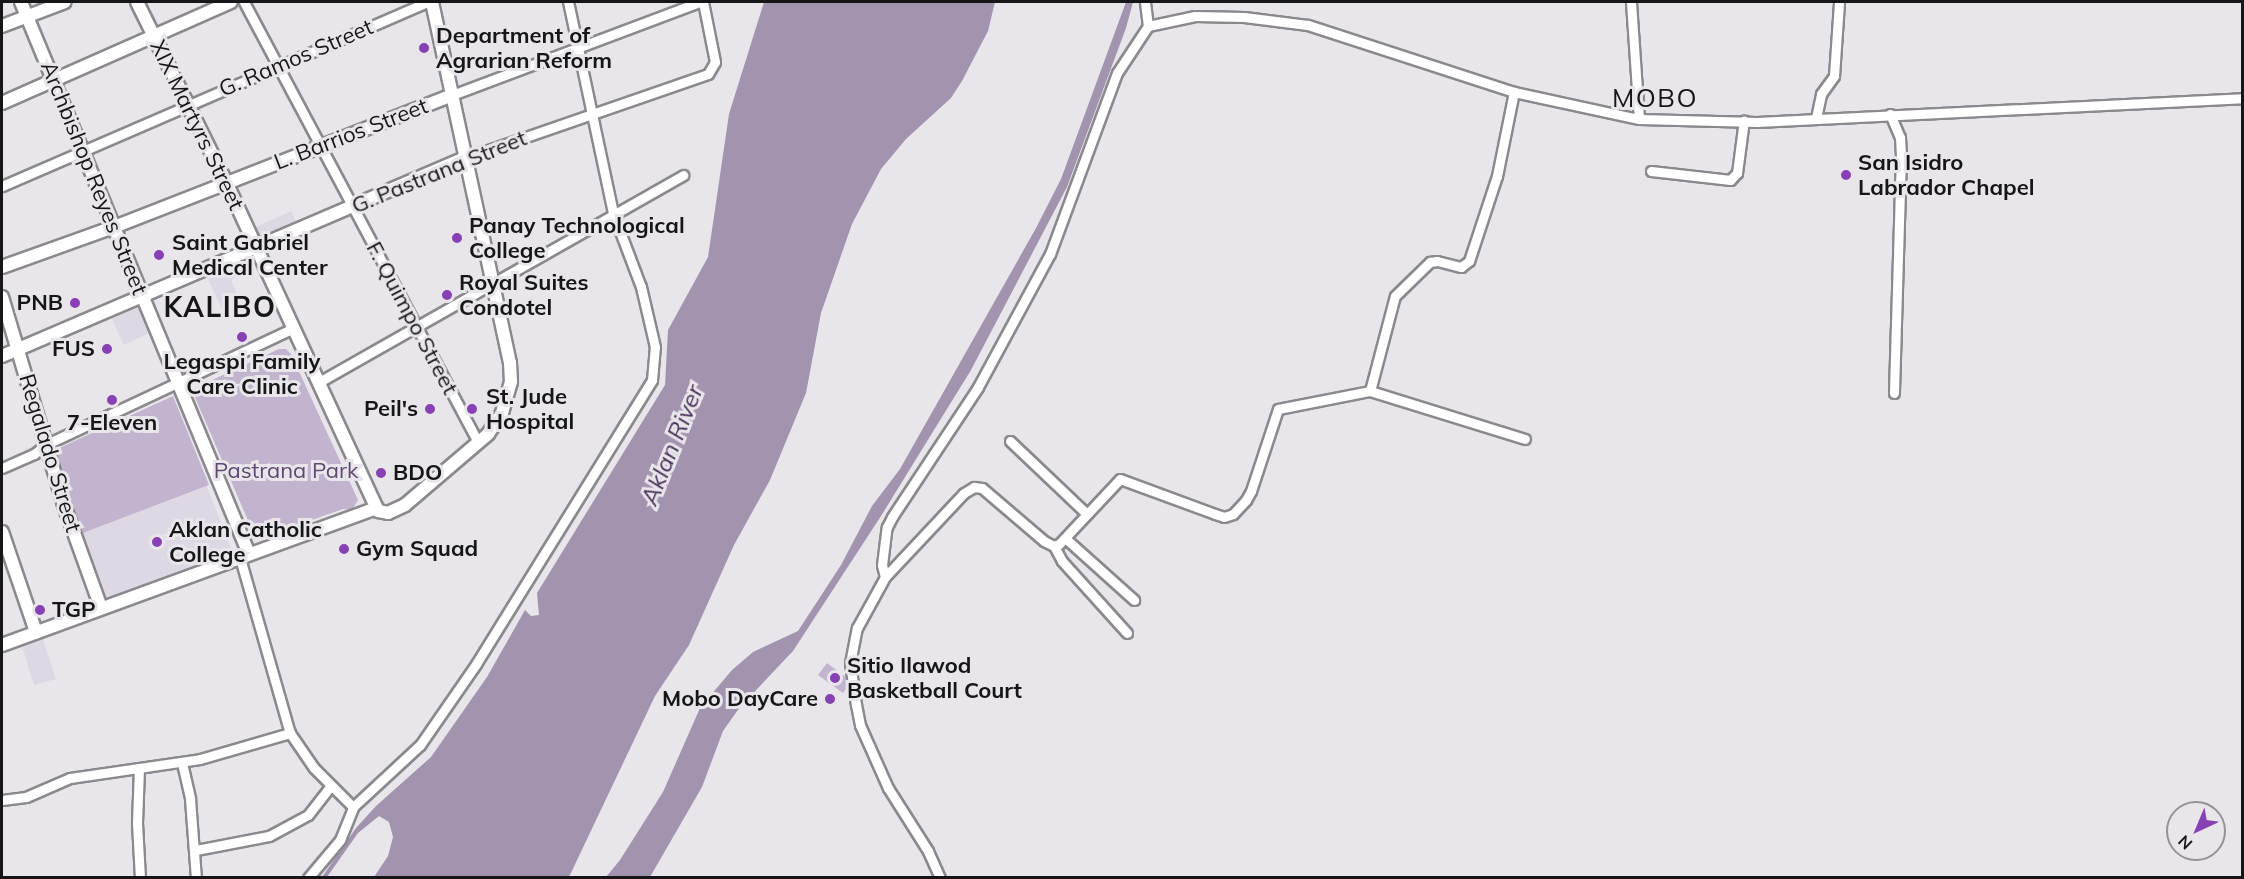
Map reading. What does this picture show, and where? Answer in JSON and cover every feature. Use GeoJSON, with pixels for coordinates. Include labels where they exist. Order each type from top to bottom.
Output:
{"type":"FeatureCollection","features":[{"type":"Feature","properties":{"kind":"street","name":"Archbishop Reyes Street"},"geometry":{"type":"LineString","coordinates":[[21,2],[178,383],[244,556]]}},
{"type":"Feature","properties":{"kind":"street"},"geometry":{"type":"LineString","coordinates":[[2,26],[65,2]]}},
{"type":"Feature","properties":{"kind":"street","name":"XIX Martyrs Street"},"geometry":{"type":"LineString","coordinates":[[137,2],[226,182],[378,509]]}},
{"type":"Feature","properties":{"kind":"street"},"geometry":{"type":"LineString","coordinates":[[2,103],[231,2]]}},
{"type":"Feature","properties":{"kind":"street","name":"F. Quimpo Street"},"geometry":{"type":"LineString","coordinates":[[244,2],[478,443]]}},
{"type":"Feature","properties":{"kind":"street","name":"G. Ramos Street"},"geometry":{"type":"LineString","coordinates":[[2,186],[427,2]]}},
{"type":"Feature","properties":{"kind":"street"},"geometry":{"type":"LineString","coordinates":[[2,645],[378,509],[388,513],[405,505],[493,429],[502,413],[510,382],[510,363],[432,2]]}},
{"type":"Feature","properties":{"kind":"street"},"geometry":{"type":"LineString","coordinates":[[308,878],[340,840],[353,807],[420,746],[476,664],[652,380],[655,347],[641,287],[614,213],[568,2]]}},
{"type":"Feature","properties":{"kind":"street","name":"L. Barrios Street"},"geometry":{"type":"LineString","coordinates":[[2,267],[114,227],[452,95],[702,2]]}},
{"type":"Feature","properties":{"kind":"street","name":"G. Pastrana Street"},"geometry":{"type":"LineString","coordinates":[[2,356],[465,158],[705,75],[714,68],[715,62],[702,2]]}},
{"type":"Feature","properties":{"kind":"street"},"geometry":{"type":"LineString","coordinates":[[1145,2],[1144,9],[1148,26]]}},
{"type":"Feature","properties":{"kind":"street"},"geometry":{"type":"LineString","coordinates":[[1631,2],[1639,119]]}},
{"type":"Feature","properties":{"kind":"street"},"geometry":{"type":"LineString","coordinates":[[1816,118],[1821,94],[1834,76],[1839,2]]}},
{"type":"Feature","properties":{"kind":"street"},"geometry":{"type":"LineString","coordinates":[[885,577],[882,565],[887,527],[892,516],[978,387],[1050,254],[1117,73],[1148,26],[1195,16],[1245,17],[1308,25],[1514,92],[1639,119],[1757,122],[2242,98]]}},
{"type":"Feature","properties":{"kind":"street"},"geometry":{"type":"LineString","coordinates":[[1054,546],[1065,538],[1117,481],[1123,479],[1224,517],[1233,514],[1246,500],[1278,409],[1286,405],[1367,394],[1370,391],[1395,296],[1432,261],[1461,267],[1469,261],[1497,176],[1514,92]]}},
{"type":"Feature","properties":{"kind":"street"},"geometry":{"type":"LineString","coordinates":[[1890,114],[1900,137],[1901,155],[1894,393]]}},
{"type":"Feature","properties":{"kind":"street"},"geometry":{"type":"LineString","coordinates":[[1651,171],[1730,180],[1737,173],[1744,120]]}},
{"type":"Feature","properties":{"kind":"street"},"geometry":{"type":"LineString","coordinates":[[319,382],[683,174]]}},
{"type":"Feature","properties":{"kind":"street","name":"Regalado Street"},"geometry":{"type":"LineString","coordinates":[[2,297],[64,505],[101,608]]}},
{"type":"Feature","properties":{"kind":"street"},"geometry":{"type":"LineString","coordinates":[[2,468],[34,454],[47,444],[294,328]]}},
{"type":"Feature","properties":{"kind":"street"},"geometry":{"type":"LineString","coordinates":[[1370,391],[1525,439]]}},
{"type":"Feature","properties":{"kind":"street"},"geometry":{"type":"LineString","coordinates":[[1010,441],[1087,514]]}},
{"type":"Feature","properties":{"kind":"street"},"geometry":{"type":"LineString","coordinates":[[940,878],[928,851],[888,788],[860,725],[856,705],[850,663],[857,628],[885,577],[964,493],[974,487],[982,488],[1044,542],[1054,546],[1062,561],[1127,633]]}},
{"type":"Feature","properties":{"kind":"street"},"geometry":{"type":"LineString","coordinates":[[2,532],[4,548],[36,632]]}},
{"type":"Feature","properties":{"kind":"street"},"geometry":{"type":"LineString","coordinates":[[1065,538],[1134,600]]}},
{"type":"Feature","properties":{"kind":"street"},"geometry":{"type":"LineString","coordinates":[[244,556],[290,733],[306,760],[353,807]]}},
{"type":"Feature","properties":{"kind":"street"},"geometry":{"type":"LineString","coordinates":[[2,800],[26,796],[70,778],[182,763],[290,733]]}},
{"type":"Feature","properties":{"kind":"street"},"geometry":{"type":"LineString","coordinates":[[182,763],[190,799],[196,850],[196,878]]}},
{"type":"Feature","properties":{"kind":"street"},"geometry":{"type":"LineString","coordinates":[[139,768],[136,807],[140,878]]}},
{"type":"Feature","properties":{"kind":"street"},"geometry":{"type":"LineString","coordinates":[[196,850],[269,836],[308,815],[331,786]]}},
{"type":"Feature","properties":{"kind":"shaded area"},"geometry":{"type":"Polygon","coordinates":[[[291,211],[296,222],[261,238],[256,227],[291,211]]]}},
{"type":"Feature","properties":{"kind":"shaded area"},"geometry":{"type":"Polygon","coordinates":[[[235,264],[240,275],[231,280],[242,305],[224,313],[207,277],[235,264]]]}},
{"type":"Feature","properties":{"kind":"shaded area"},"geometry":{"type":"Polygon","coordinates":[[[138,307],[150,333],[124,345],[112,319],[138,307]]]}},
{"type":"Feature","properties":{"kind":"shaded area","name":"Aklan Catholic College"},"geometry":{"type":"Polygon","coordinates":[[[207,486],[232,551],[104,599],[83,533],[207,486]]]}},
{"type":"Feature","properties":{"kind":"shaded area"},"geometry":{"type":"Polygon","coordinates":[[[43,639],[56,679],[34,685],[22,646],[43,639]]]}},
{"type":"Feature","properties":{"kind":"green space","name":"Pastrana Park"},"geometry":{"type":"Polygon","coordinates":[[[279,349],[286,349],[291,354],[358,500],[352,510],[343,509],[261,538],[253,532],[194,395],[199,386],[279,349]]]}},
{"type":"Feature","properties":{"kind":"green space"},"geometry":{"type":"Polygon","coordinates":[[[173,396],[209,485],[83,533],[55,454],[57,449],[173,396]]]}},
{"type":"Feature","properties":{"kind":"green space","name":"Sitio Ilawod Basketball Court"},"geometry":{"type":"Polygon","coordinates":[[[827,663],[851,681],[843,693],[818,675],[827,663]]]}},
{"type":"Feature","properties":{"kind":"water","name":"Aklan River"},"geometry":{"type":"Polygon","coordinates":[[[764,2],[995,2],[988,31],[962,81],[951,98],[906,139],[881,169],[852,224],[821,313],[806,393],[770,480],[734,545],[689,645],[655,696],[569,877],[374,877],[388,856],[393,837],[389,822],[379,816],[358,833],[327,877],[322,877],[356,828],[376,806],[431,757],[487,677],[525,610],[531,616],[539,615],[537,593],[665,385],[668,330],[708,257],[729,114],[764,2]]]}},
{"type":"Feature","properties":{"kind":"water"},"geometry":{"type":"Polygon","coordinates":[[[1126,2],[1133,2],[1126,28],[1067,187],[971,370],[881,516],[793,651],[740,707],[723,731],[702,787],[650,877],[606,877],[620,860],[663,792],[700,708],[732,670],[753,652],[798,631],[841,565],[872,506],[900,469],[1036,228],[1061,179],[1126,2]]]}},
{"type":"Feature","properties":{"kind":"place","name":"Department of Agrarian Reform"},"geometry":{"type":"Point","coordinates":[424,48]}},
{"type":"Feature","properties":{"kind":"place","name":"San Isidro Labrador Chapel"},"geometry":{"type":"Point","coordinates":[1846,175]}},
{"type":"Feature","properties":{"kind":"place","name":"Panay Technological College"},"geometry":{"type":"Point","coordinates":[457,238]}},
{"type":"Feature","properties":{"kind":"place","name":"Saint Gabriel Medical Center"},"geometry":{"type":"Point","coordinates":[159,255]}},
{"type":"Feature","properties":{"kind":"place","name":"Royal Suites Condotel"},"geometry":{"type":"Point","coordinates":[447,295]}},
{"type":"Feature","properties":{"kind":"place","name":"PNB"},"geometry":{"type":"Point","coordinates":[75,303]}},
{"type":"Feature","properties":{"kind":"place","name":"Legaspi Family Care Clinic"},"geometry":{"type":"Point","coordinates":[242,337]}},
{"type":"Feature","properties":{"kind":"place","name":"FUS"},"geometry":{"type":"Point","coordinates":[107,349]}},
{"type":"Feature","properties":{"kind":"place","name":"7-Eleven"},"geometry":{"type":"Point","coordinates":[112,400]}},
{"type":"Feature","properties":{"kind":"place","name":"Peil's"},"geometry":{"type":"Point","coordinates":[430,409]}},
{"type":"Feature","properties":{"kind":"place","name":"St. Jude Hospital"},"geometry":{"type":"Point","coordinates":[472,409]}},
{"type":"Feature","properties":{"kind":"place","name":"BDO"},"geometry":{"type":"Point","coordinates":[381,473]}},
{"type":"Feature","properties":{"kind":"place","name":"Aklan Catholic College"},"geometry":{"type":"Point","coordinates":[157,542]}},
{"type":"Feature","properties":{"kind":"place","name":"Gym Squad"},"geometry":{"type":"Point","coordinates":[344,549]}},
{"type":"Feature","properties":{"kind":"place","name":"TGP"},"geometry":{"type":"Point","coordinates":[40,610]}},
{"type":"Feature","properties":{"kind":"place","name":"Sitio Ilawod Basketball Court"},"geometry":{"type":"Point","coordinates":[835,678]}},
{"type":"Feature","properties":{"kind":"place","name":"Mobo DayCare"},"geometry":{"type":"Point","coordinates":[830,699]}},
{"type":"Feature","properties":{"kind":"district","name":"MOBO"},"geometry":{"type":"Point","coordinates":[1655,98]}},
{"type":"Feature","properties":{"kind":"district","name":"KALIBO"},"geometry":{"type":"Point","coordinates":[220,307]}}]}
